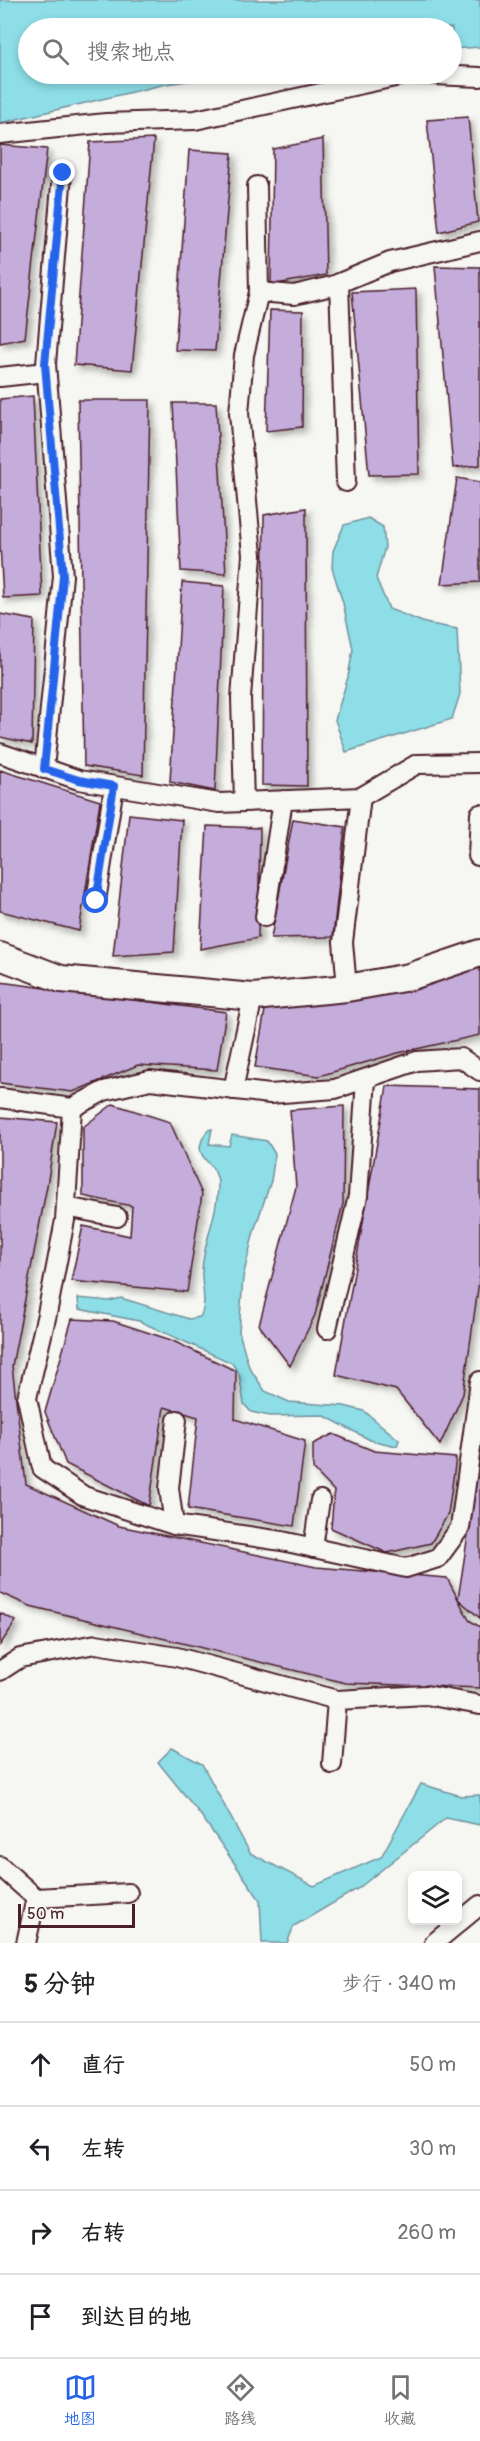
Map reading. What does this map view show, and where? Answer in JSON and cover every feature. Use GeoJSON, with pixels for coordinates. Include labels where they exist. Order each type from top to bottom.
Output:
{"type":"FeatureCollection","features":[{"type":"Feature","properties":{"kind":"street"},"geometry":{"type":"LineString","coordinates":[[462,76],[480,77]]}},
{"type":"Feature","properties":{"kind":"street"},"geometry":{"type":"LineString","coordinates":[[0,134],[106,123],[195,120],[363,84]]}},
{"type":"Feature","properties":{"kind":"street"},"geometry":{"type":"LineString","coordinates":[[44,769],[63,576],[46,372],[63,173]]}},
{"type":"Feature","properties":{"kind":"street"},"geometry":{"type":"LineString","coordinates":[[244,802],[242,698],[252,555],[239,413],[244,355],[259,292],[257,186]]}},
{"type":"Feature","properties":{"kind":"street"},"geometry":{"type":"LineString","coordinates":[[259,292],[294,295],[339,283],[390,262],[480,241]]}},
{"type":"Feature","properties":{"kind":"street"},"geometry":{"type":"LineString","coordinates":[[339,283],[346,482]]}},
{"type":"Feature","properties":{"kind":"street"},"geometry":{"type":"LineString","coordinates":[[0,377],[46,372]]}},
{"type":"Feature","properties":{"kind":"street"},"geometry":{"type":"LineString","coordinates":[[0,753],[79,780],[219,803],[361,797],[417,764],[480,763]]}},
{"type":"Feature","properties":{"kind":"street"},"geometry":{"type":"LineString","coordinates":[[96,901],[114,786]]}},
{"type":"Feature","properties":{"kind":"street"},"geometry":{"type":"LineString","coordinates":[[347,988],[343,942],[361,797]]}},
{"type":"Feature","properties":{"kind":"street"},"geometry":{"type":"LineString","coordinates":[[265,917],[283,800]]}},
{"type":"Feature","properties":{"kind":"street"},"geometry":{"type":"LineString","coordinates":[[478,856],[480,814]]}},
{"type":"Feature","properties":{"kind":"street"},"geometry":{"type":"LineString","coordinates":[[0,956],[61,979],[253,998],[347,988],[409,977],[480,953]]}},
{"type":"Feature","properties":{"kind":"street"},"geometry":{"type":"LineString","coordinates":[[233,1090],[253,998]]}},
{"type":"Feature","properties":{"kind":"street"},"geometry":{"type":"LineString","coordinates":[[0,1098],[72,1108],[104,1091],[150,1080],[270,1094],[335,1089],[417,1061],[461,1058],[480,1071]]}},
{"type":"Feature","properties":{"kind":"street"},"geometry":{"type":"LineString","coordinates":[[327,1329],[358,1196],[366,1079]]}},
{"type":"Feature","properties":{"kind":"street"},"geometry":{"type":"LineString","coordinates":[[72,1108],[66,1207],[47,1314],[27,1398],[42,1468],[84,1496],[174,1525],[313,1548],[406,1568],[438,1558],[460,1528],[480,1382]]}},
{"type":"Feature","properties":{"kind":"street"},"geometry":{"type":"LineString","coordinates":[[66,1207],[117,1217]]}},
{"type":"Feature","properties":{"kind":"street"},"geometry":{"type":"LineString","coordinates":[[174,1525],[169,1488],[177,1420]]}},
{"type":"Feature","properties":{"kind":"street"},"geometry":{"type":"LineString","coordinates":[[313,1548],[320,1500]]}},
{"type":"Feature","properties":{"kind":"street"},"geometry":{"type":"LineString","coordinates":[[0,1671],[20,1658],[96,1644],[177,1657],[337,1700],[426,1695],[480,1705]]}},
{"type":"Feature","properties":{"kind":"street"},"geometry":{"type":"LineString","coordinates":[[332,1764],[337,1700]]}},
{"type":"Feature","properties":{"kind":"street"},"geometry":{"type":"LineString","coordinates":[[0,1866],[36,1898],[128,1893]]}},
{"type":"Feature","properties":{"kind":"street"},"geometry":{"type":"LineString","coordinates":[[26,1943],[36,1898]]}},
{"type":"Feature","properties":{"kind":"street"},"geometry":{"type":"LineString","coordinates":[[434,1943],[480,1905]]}},
{"type":"Feature","properties":{"kind":"water"},"geometry":{"type":"Polygon","coordinates":[[[0,0],[480,0],[480,47],[462,48],[462,18],[18,18],[18,84],[166,84],[0,123],[0,0]]]}},
{"type":"Feature","properties":{"kind":"water"},"geometry":{"type":"Polygon","coordinates":[[[368,518],[383,527],[385,547],[376,578],[389,609],[425,623],[457,629],[460,694],[452,719],[346,752],[335,720],[348,677],[353,649],[343,603],[332,568],[333,551],[344,525],[368,518]]]}},
{"type":"Feature","properties":{"kind":"water"},"geometry":{"type":"Polygon","coordinates":[[[212,1129],[209,1144],[229,1146],[232,1135],[267,1141],[275,1154],[271,1181],[254,1231],[243,1277],[239,1332],[249,1367],[265,1391],[289,1402],[344,1406],[364,1411],[399,1440],[397,1446],[370,1440],[323,1415],[270,1416],[251,1412],[244,1404],[239,1374],[232,1363],[139,1321],[79,1309],[78,1298],[109,1301],[121,1298],[189,1319],[200,1317],[204,1301],[203,1260],[216,1205],[218,1183],[213,1168],[204,1158],[200,1147],[208,1130],[212,1129]]]}},
{"type":"Feature","properties":{"kind":"water"},"geometry":{"type":"Polygon","coordinates":[[[172,1748],[202,1764],[250,1853],[314,1886],[381,1857],[421,1784],[461,1796],[480,1795],[480,1825],[446,1818],[359,1888],[294,1926],[287,1943],[262,1943],[260,1900],[200,1814],[158,1762],[172,1748]]]}},
{"type":"Feature","properties":{"kind":"building"},"geometry":{"type":"Polygon","coordinates":[[[468,117],[478,222],[439,232],[427,120],[468,117]]]}},
{"type":"Feature","properties":{"kind":"building"},"geometry":{"type":"Polygon","coordinates":[[[154,139],[132,370],[74,365],[90,142],[154,139]]]}},
{"type":"Feature","properties":{"kind":"building"},"geometry":{"type":"Polygon","coordinates":[[[323,139],[326,275],[271,285],[273,149],[323,139]]]}},
{"type":"Feature","properties":{"kind":"building"},"geometry":{"type":"Polygon","coordinates":[[[0,145],[47,149],[25,338],[0,343],[0,145]]]}},
{"type":"Feature","properties":{"kind":"building"},"geometry":{"type":"Polygon","coordinates":[[[189,150],[232,153],[215,351],[175,350],[189,150]]]}},
{"type":"Feature","properties":{"kind":"building"},"geometry":{"type":"Polygon","coordinates":[[[435,266],[480,267],[480,465],[453,468],[435,266]]]}},
{"type":"Feature","properties":{"kind":"building"},"geometry":{"type":"Polygon","coordinates":[[[416,289],[419,474],[369,475],[352,292],[416,289]]]}},
{"type":"Feature","properties":{"kind":"building"},"geometry":{"type":"Polygon","coordinates":[[[270,310],[303,311],[302,427],[266,431],[270,310]]]}},
{"type":"Feature","properties":{"kind":"building"},"geometry":{"type":"Polygon","coordinates":[[[33,396],[42,596],[3,598],[0,544],[0,399],[33,396]]]}},
{"type":"Feature","properties":{"kind":"building"},"geometry":{"type":"Polygon","coordinates":[[[78,400],[150,400],[143,775],[84,766],[78,400]]]}},
{"type":"Feature","properties":{"kind":"building"},"geometry":{"type":"Polygon","coordinates":[[[173,403],[216,403],[226,574],[181,571],[173,403]]]}},
{"type":"Feature","properties":{"kind":"building"},"geometry":{"type":"Polygon","coordinates":[[[457,478],[480,482],[480,582],[442,584],[457,478]]]}},
{"type":"Feature","properties":{"kind":"building"},"geometry":{"type":"Polygon","coordinates":[[[306,508],[307,786],[262,785],[264,515],[306,508]]]}},
{"type":"Feature","properties":{"kind":"building"},"geometry":{"type":"Polygon","coordinates":[[[182,582],[224,586],[215,791],[170,782],[182,582]]]}},
{"type":"Feature","properties":{"kind":"building"},"geometry":{"type":"Polygon","coordinates":[[[0,614],[34,620],[32,744],[0,737],[0,614]]]}},
{"type":"Feature","properties":{"kind":"building"},"geometry":{"type":"Polygon","coordinates":[[[0,770],[100,801],[79,931],[0,911],[0,770]]]}},
{"type":"Feature","properties":{"kind":"building"},"geometry":{"type":"Polygon","coordinates":[[[129,814],[182,820],[174,952],[113,956],[129,814]]]}},
{"type":"Feature","properties":{"kind":"building"},"geometry":{"type":"Polygon","coordinates":[[[293,819],[345,827],[333,937],[271,938],[293,819]]]}},
{"type":"Feature","properties":{"kind":"building"},"geometry":{"type":"Polygon","coordinates":[[[207,826],[260,828],[258,938],[200,949],[207,826]]]}},
{"type":"Feature","properties":{"kind":"building"},"geometry":{"type":"Polygon","coordinates":[[[480,950],[480,1035],[398,1053],[319,1076],[255,1067],[265,1010],[480,950]]]}},
{"type":"Feature","properties":{"kind":"building"},"geometry":{"type":"Polygon","coordinates":[[[0,982],[226,1012],[217,1070],[138,1065],[73,1092],[0,1083],[0,982]]]}},
{"type":"Feature","properties":{"kind":"building"},"geometry":{"type":"Polygon","coordinates":[[[387,1086],[480,1089],[480,1274],[463,1394],[440,1445],[396,1390],[336,1375],[387,1086]]]}},
{"type":"Feature","properties":{"kind":"building"},"geometry":{"type":"Polygon","coordinates":[[[113,1104],[170,1122],[202,1194],[187,1292],[71,1281],[83,1226],[130,1236],[132,1206],[83,1196],[83,1127],[113,1104]]]}},
{"type":"Feature","properties":{"kind":"building"},"geometry":{"type":"Polygon","coordinates":[[[344,1106],[343,1204],[315,1315],[290,1366],[259,1325],[296,1187],[290,1110],[344,1106]]]}},
{"type":"Feature","properties":{"kind":"building"},"geometry":{"type":"Polygon","coordinates":[[[0,1117],[57,1122],[12,1366],[26,1484],[119,1526],[316,1567],[447,1578],[469,1620],[480,1627],[480,1688],[346,1683],[30,1606],[0,1593],[0,1117]]]}},
{"type":"Feature","properties":{"kind":"building"},"geometry":{"type":"Polygon","coordinates":[[[72,1319],[113,1321],[171,1340],[236,1371],[235,1419],[305,1441],[294,1526],[188,1509],[198,1417],[164,1407],[149,1506],[66,1464],[45,1412],[72,1319]]]}},
{"type":"Feature","properties":{"kind":"building"},"geometry":{"type":"Polygon","coordinates":[[[333,1434],[374,1451],[456,1458],[448,1514],[431,1543],[387,1553],[331,1528],[334,1491],[313,1469],[313,1444],[333,1434]]]}},
{"type":"Feature","properties":{"kind":"building"},"geometry":{"type":"Polygon","coordinates":[[[480,1457],[480,1618],[458,1599],[480,1457]]]}},
{"type":"Feature","properties":{"kind":"building"},"geometry":{"type":"Polygon","coordinates":[[[0,1613],[16,1621],[0,1645],[0,1613]]]}},
{"type":"Feature","properties":{"kind":"route"},"geometry":{"type":"LineString","coordinates":[[63,173],[45,364],[63,576],[54,686],[44,769],[79,780],[114,786],[96,901]]}}]}
